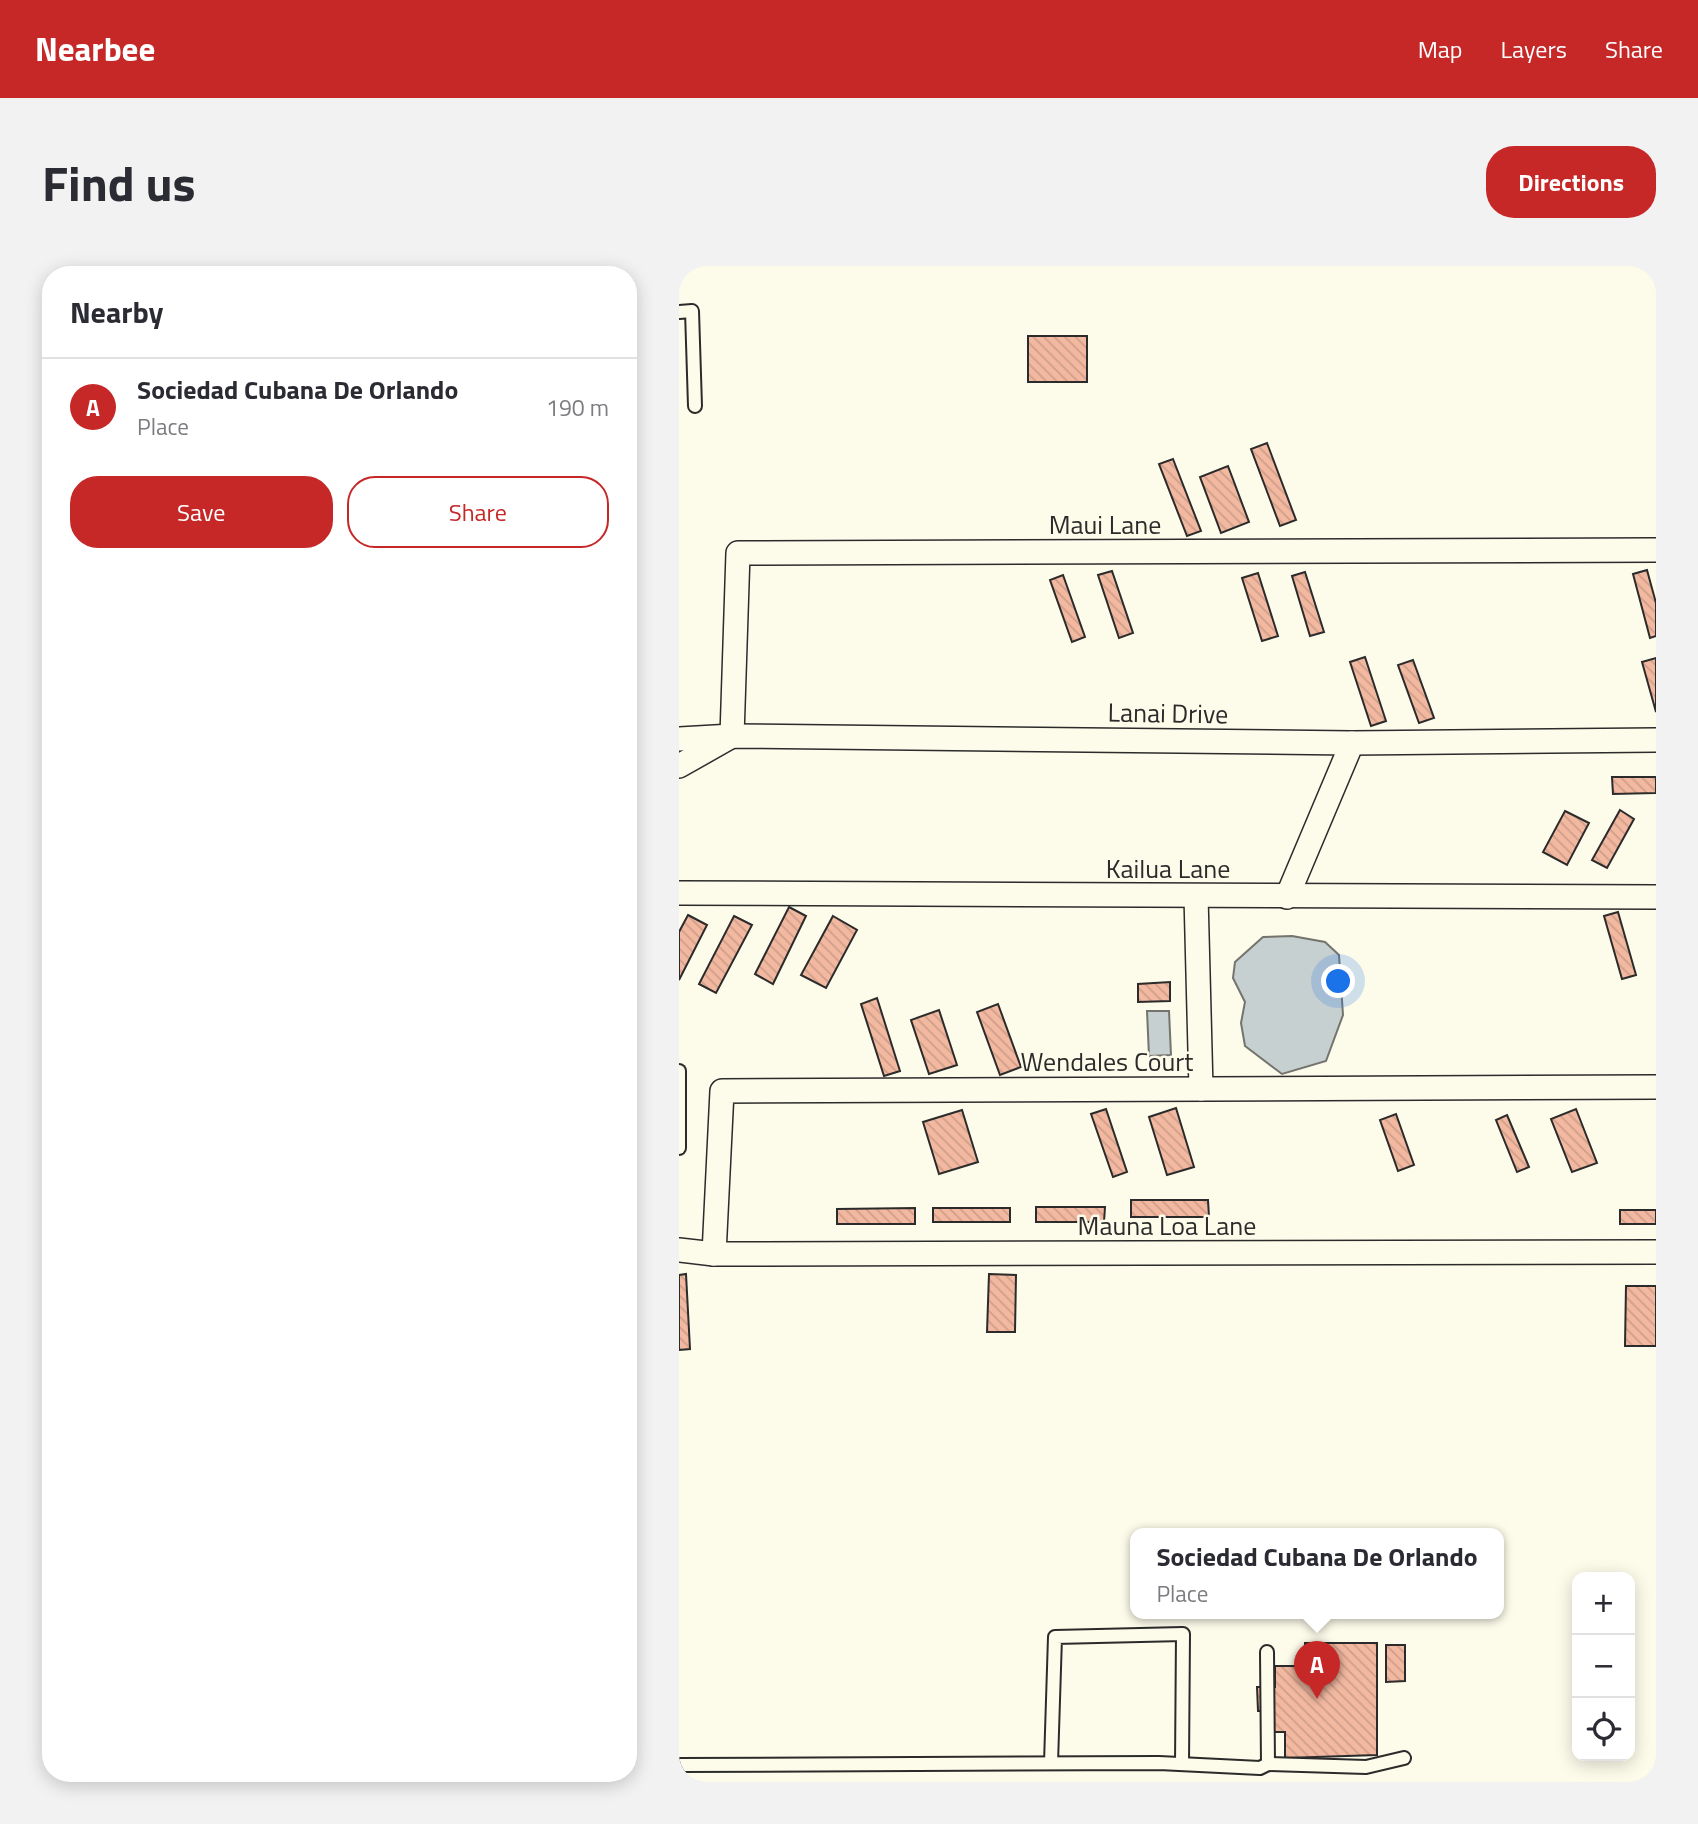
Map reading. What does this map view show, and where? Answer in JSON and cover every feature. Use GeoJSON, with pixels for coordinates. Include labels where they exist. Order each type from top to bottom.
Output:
{"type":"FeatureCollection","features":[{"type":"Feature","properties":{"kind":"street","name":"Maui Lane"},"geometry":{"type":"LineString","coordinates":[[732,736],[738,553],[1656,550]]}},
{"type":"Feature","properties":{"kind":"street","name":"Lanai Drive"},"geometry":{"type":"LineString","coordinates":[[679,739],[732,736],[1352,743],[1656,740]]}},
{"type":"Feature","properties":{"kind":"street"},"geometry":{"type":"LineString","coordinates":[[679,766],[732,736]]}},
{"type":"Feature","properties":{"kind":"street"},"geometry":{"type":"LineString","coordinates":[[1287,897],[1352,743]]}},
{"type":"Feature","properties":{"kind":"street","name":"Kailua Lane"},"geometry":{"type":"LineString","coordinates":[[679,892],[1656,897]]}},
{"type":"Feature","properties":{"kind":"street"},"geometry":{"type":"LineString","coordinates":[[1196,896],[1201,1089]]}},
{"type":"Feature","properties":{"kind":"street","name":"Wendales Court"},"geometry":{"type":"LineString","coordinates":[[714,1254],[722,1091],[1656,1087]]}},
{"type":"Feature","properties":{"kind":"street","name":"Mauna Loa Lane"},"geometry":{"type":"LineString","coordinates":[[679,1250],[714,1254],[1656,1252]]}},
{"type":"Feature","properties":{"kind":"lane"},"geometry":{"type":"LineString","coordinates":[[679,312],[692,312],[695,406]]}},
{"type":"Feature","properties":{"kind":"lane"},"geometry":{"type":"LineString","coordinates":[[679,1071],[679,1148]]}},
{"type":"Feature","properties":{"kind":"lane"},"geometry":{"type":"LineString","coordinates":[[1051,1763],[1055,1637],[1183,1634],[1182,1764]]}},
{"type":"Feature","properties":{"kind":"lane"},"geometry":{"type":"LineString","coordinates":[[1267,1652],[1268,1764]]}},
{"type":"Feature","properties":{"kind":"lane"},"geometry":{"type":"LineString","coordinates":[[679,1765],[1051,1763],[1182,1764],[1260,1768],[1268,1764],[1366,1767],[1404,1758]]}},
{"type":"Feature","properties":{"kind":"shaded area"},"geometry":{"type":"Polygon","coordinates":[[[1292,936],[1325,942],[1339,955],[1343,1015],[1326,1061],[1282,1074],[1245,1046],[1241,1023],[1245,1002],[1233,978],[1235,962],[1263,937],[1292,936]]]}},
{"type":"Feature","properties":{"kind":"shaded area"},"geometry":{"type":"Polygon","coordinates":[[[1147,1011],[1169,1011],[1171,1055],[1149,1056],[1147,1011]]]}},
{"type":"Feature","properties":{"kind":"building"},"geometry":{"type":"Polygon","coordinates":[[[1028,336],[1087,336],[1087,382],[1028,382],[1028,336]]]}},
{"type":"Feature","properties":{"kind":"building"},"geometry":{"type":"Polygon","coordinates":[[[1267,443],[1296,520],[1280,526],[1251,449],[1267,443]]]}},
{"type":"Feature","properties":{"kind":"building"},"geometry":{"type":"Polygon","coordinates":[[[1173,459],[1201,531],[1187,536],[1159,464],[1173,459]]]}},
{"type":"Feature","properties":{"kind":"building"},"geometry":{"type":"Polygon","coordinates":[[[1228,466],[1249,522],[1221,533],[1200,477],[1228,466]]]}},
{"type":"Feature","properties":{"kind":"building"},"geometry":{"type":"Polygon","coordinates":[[[1647,570],[1656,603],[1656,636],[1650,638],[1633,574],[1647,570]]]}},
{"type":"Feature","properties":{"kind":"building"},"geometry":{"type":"Polygon","coordinates":[[[1112,571],[1133,633],[1119,638],[1098,575],[1112,571]]]}},
{"type":"Feature","properties":{"kind":"building"},"geometry":{"type":"Polygon","coordinates":[[[1305,572],[1324,632],[1310,636],[1292,576],[1305,572]]]}},
{"type":"Feature","properties":{"kind":"building"},"geometry":{"type":"Polygon","coordinates":[[[1258,573],[1278,636],[1262,641],[1242,578],[1258,573]]]}},
{"type":"Feature","properties":{"kind":"building"},"geometry":{"type":"Polygon","coordinates":[[[1063,575],[1085,637],[1072,642],[1050,580],[1063,575]]]}},
{"type":"Feature","properties":{"kind":"building"},"geometry":{"type":"Polygon","coordinates":[[[1365,657],[1386,721],[1371,726],[1350,662],[1365,657]]]}},
{"type":"Feature","properties":{"kind":"building"},"geometry":{"type":"Polygon","coordinates":[[[1656,658],[1656,712],[1642,662],[1656,658]]]}},
{"type":"Feature","properties":{"kind":"building"},"geometry":{"type":"Polygon","coordinates":[[[1413,660],[1434,718],[1419,723],[1398,665],[1413,660]]]}},
{"type":"Feature","properties":{"kind":"building"},"geometry":{"type":"Polygon","coordinates":[[[1612,777],[1656,777],[1656,793],[1613,794],[1612,777]]]}},
{"type":"Feature","properties":{"kind":"building"},"geometry":{"type":"Polygon","coordinates":[[[1620,810],[1634,819],[1607,868],[1592,860],[1620,810]]]}},
{"type":"Feature","properties":{"kind":"building"},"geometry":{"type":"Polygon","coordinates":[[[1565,811],[1589,823],[1567,865],[1543,852],[1565,811]]]}},
{"type":"Feature","properties":{"kind":"building"},"geometry":{"type":"Polygon","coordinates":[[[789,907],[806,916],[773,984],[755,974],[789,907]]]}},
{"type":"Feature","properties":{"kind":"building"},"geometry":{"type":"Polygon","coordinates":[[[1618,912],[1636,975],[1622,979],[1604,916],[1618,912]]]}},
{"type":"Feature","properties":{"kind":"building"},"geometry":{"type":"Polygon","coordinates":[[[688,915],[707,925],[679,980],[679,932],[688,915]]]}},
{"type":"Feature","properties":{"kind":"building"},"geometry":{"type":"Polygon","coordinates":[[[734,916],[752,925],[716,993],[699,984],[734,916]]]}},
{"type":"Feature","properties":{"kind":"building"},"geometry":{"type":"Polygon","coordinates":[[[833,916],[857,930],[826,988],[801,975],[833,916]]]}},
{"type":"Feature","properties":{"kind":"building"},"geometry":{"type":"Polygon","coordinates":[[[1170,982],[1170,1001],[1138,1002],[1138,984],[1170,982]]]}},
{"type":"Feature","properties":{"kind":"building"},"geometry":{"type":"Polygon","coordinates":[[[877,998],[900,1071],[884,1076],[861,1004],[877,998]]]}},
{"type":"Feature","properties":{"kind":"building"},"geometry":{"type":"Polygon","coordinates":[[[998,1004],[1021,1067],[1000,1075],[977,1012],[998,1004]]]}},
{"type":"Feature","properties":{"kind":"building"},"geometry":{"type":"Polygon","coordinates":[[[939,1010],[957,1065],[929,1074],[911,1020],[939,1010]]]}},
{"type":"Feature","properties":{"kind":"building"},"geometry":{"type":"Polygon","coordinates":[[[1176,1108],[1194,1167],[1167,1175],[1149,1117],[1176,1108]]]}},
{"type":"Feature","properties":{"kind":"building"},"geometry":{"type":"Polygon","coordinates":[[[1106,1109],[1127,1172],[1113,1177],[1091,1114],[1106,1109]]]}},
{"type":"Feature","properties":{"kind":"building"},"geometry":{"type":"Polygon","coordinates":[[[1576,1109],[1597,1163],[1572,1172],[1551,1119],[1576,1109]]]}},
{"type":"Feature","properties":{"kind":"building"},"geometry":{"type":"Polygon","coordinates":[[[962,1110],[978,1162],[939,1174],[923,1122],[962,1110]]]}},
{"type":"Feature","properties":{"kind":"building"},"geometry":{"type":"Polygon","coordinates":[[[1396,1114],[1414,1165],[1398,1171],[1380,1120],[1396,1114]]]}},
{"type":"Feature","properties":{"kind":"building"},"geometry":{"type":"Polygon","coordinates":[[[1507,1115],[1529,1167],[1517,1172],[1496,1120],[1507,1115]]]}},
{"type":"Feature","properties":{"kind":"building"},"geometry":{"type":"Polygon","coordinates":[[[1131,1200],[1208,1200],[1209,1217],[1131,1217],[1131,1200]]]}},
{"type":"Feature","properties":{"kind":"building"},"geometry":{"type":"Polygon","coordinates":[[[1036,1207],[1105,1207],[1104,1222],[1036,1222],[1036,1207]]]}},
{"type":"Feature","properties":{"kind":"building"},"geometry":{"type":"Polygon","coordinates":[[[915,1208],[915,1224],[837,1224],[837,1209],[915,1208]]]}},
{"type":"Feature","properties":{"kind":"building"},"geometry":{"type":"Polygon","coordinates":[[[933,1208],[1010,1208],[1010,1222],[933,1222],[933,1208]]]}},
{"type":"Feature","properties":{"kind":"building"},"geometry":{"type":"Polygon","coordinates":[[[1620,1210],[1656,1210],[1656,1224],[1620,1224],[1620,1210]]]}},
{"type":"Feature","properties":{"kind":"building"},"geometry":{"type":"Polygon","coordinates":[[[686,1274],[690,1349],[679,1350],[679,1275],[686,1274]]]}},
{"type":"Feature","properties":{"kind":"building"},"geometry":{"type":"Polygon","coordinates":[[[989,1274],[1016,1275],[1015,1332],[987,1332],[989,1274]]]}},
{"type":"Feature","properties":{"kind":"building"},"geometry":{"type":"Polygon","coordinates":[[[1626,1286],[1656,1286],[1656,1346],[1625,1346],[1626,1286]]]}},
{"type":"Feature","properties":{"kind":"building"},"geometry":{"type":"Polygon","coordinates":[[[1305,1643],[1377,1643],[1377,1755],[1285,1758],[1285,1732],[1274,1732],[1274,1711],[1258,1711],[1257,1687],[1275,1687],[1275,1666],[1305,1666],[1305,1643]]]}},
{"type":"Feature","properties":{"kind":"building"},"geometry":{"type":"Polygon","coordinates":[[[1386,1645],[1405,1645],[1405,1681],[1386,1682],[1386,1645]]]}},
{"type":"Feature","properties":{"kind":"place","name":"Sociedad Cubana De Orlando"},"geometry":{"type":"Point","coordinates":[1317,1699]}}]}
